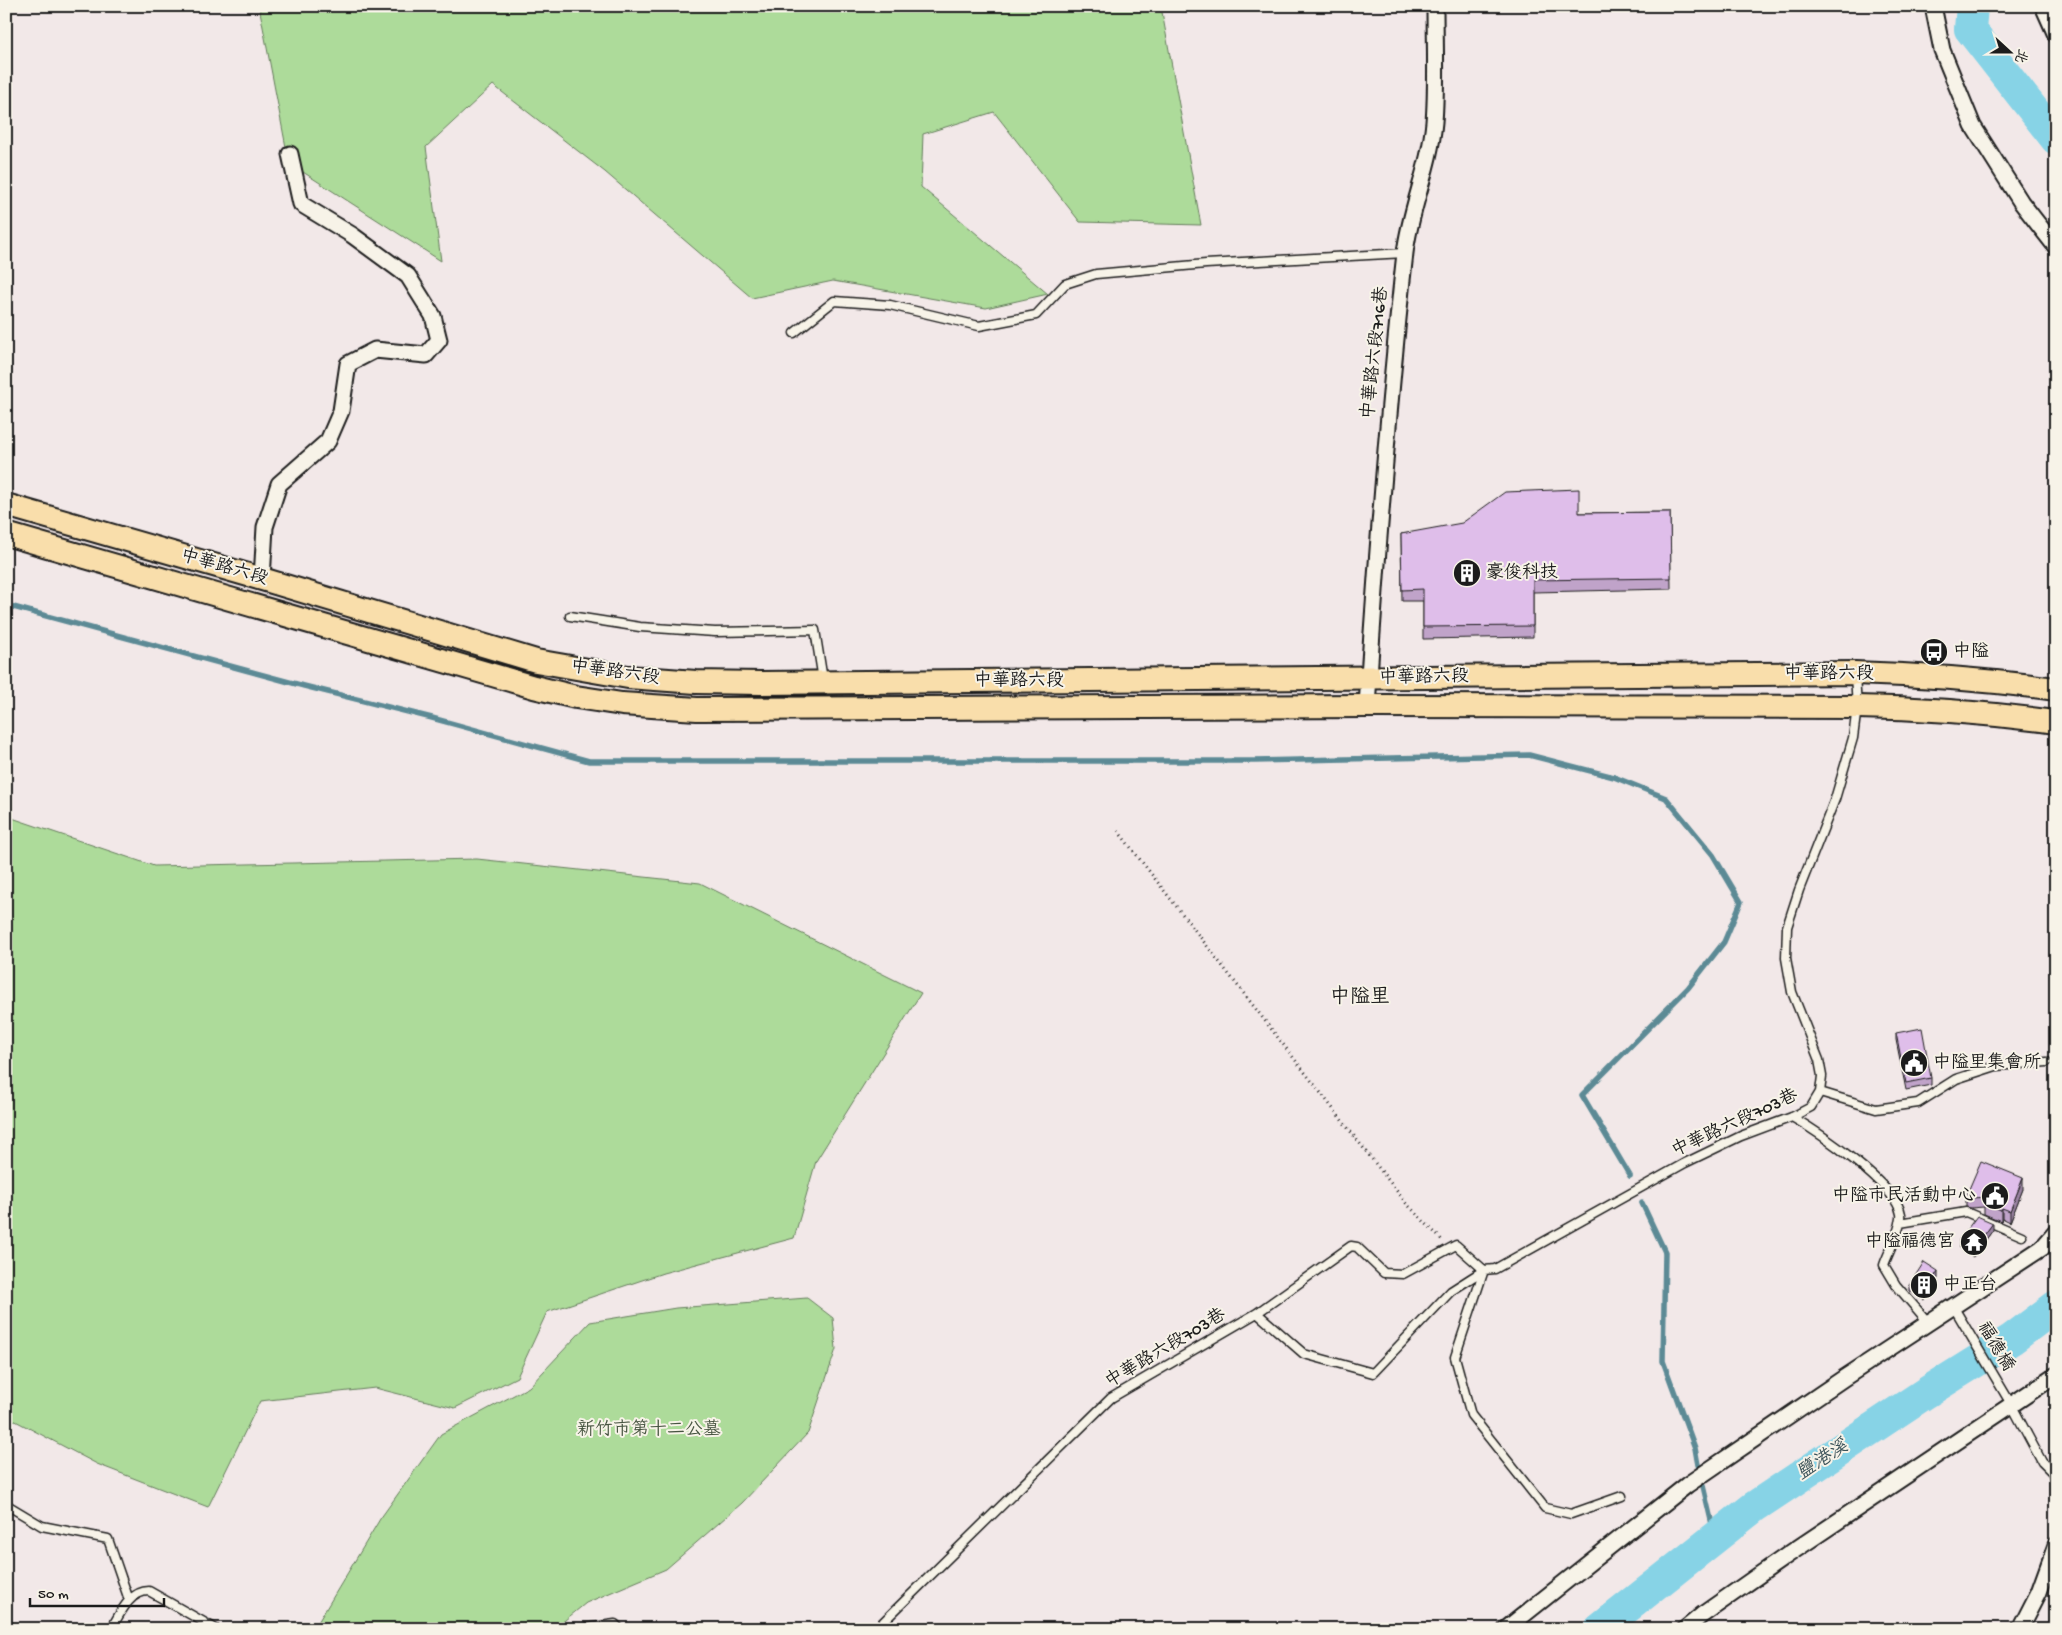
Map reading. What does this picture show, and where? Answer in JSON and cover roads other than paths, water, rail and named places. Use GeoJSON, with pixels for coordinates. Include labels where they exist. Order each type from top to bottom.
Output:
{"type":"FeatureCollection","features":[{"type":"Feature","properties":{"kind":"main road","name":"中華路六段"},"geometry":{"type":"LineString","coordinates":[[6,505],[262,579],[485,647],[536,661],[628,677],[696,682],[824,682],[1855,673],[1996,681],[2056,689]]}},
{"type":"Feature","properties":{"kind":"main road","name":"中華路六段"},"geometry":{"type":"LineString","coordinates":[[6,534],[487,675],[576,697],[660,708],[764,710],[1367,706],[1857,707],[1920,708],[2000,714],[2056,722]]}},
{"type":"Feature","properties":{"kind":"street","name":"中華路六段716巷"},"geometry":{"type":"LineString","coordinates":[[1367,706],[1391,379],[1407,234],[1426,169],[1434,122],[1435,6]]}},
{"type":"Feature","properties":{"kind":"street"},"geometry":{"type":"LineString","coordinates":[[1933,6],[1942,50],[1973,126],[2021,202],[2056,247]]}},
{"type":"Feature","properties":{"kind":"street"},"geometry":{"type":"LineString","coordinates":[[2043,6],[2056,36]]}},
{"type":"Feature","properties":{"kind":"street"},"geometry":{"type":"LineString","coordinates":[[262,579],[265,526],[279,484],[328,441],[341,411],[348,364],[375,350],[426,355],[439,340],[433,316],[408,276],[352,235],[301,204],[290,154]]}},
{"type":"Feature","properties":{"kind":"street"},"geometry":{"type":"LineString","coordinates":[[1506,1629],[1687,1485],[1928,1322],[2042,1248],[2056,1232]]}},
{"type":"Feature","properties":{"kind":"street"},"geometry":{"type":"LineString","coordinates":[[1685,1629],[1789,1554],[2056,1375]]}},
{"type":"Feature","properties":{"kind":"street"},"geometry":{"type":"LineString","coordinates":[[2020,1629],[2039,1592],[2056,1545]]}},
{"type":"Feature","properties":{"kind":"lane"},"geometry":{"type":"LineString","coordinates":[[794,333],[834,300],[890,305],[979,326],[1036,315],[1065,284],[1096,274],[1206,264],[1405,253]]}},
{"type":"Feature","properties":{"kind":"lane"},"geometry":{"type":"LineString","coordinates":[[570,616],[640,627],[716,632],[815,630],[824,682]]}},
{"type":"Feature","properties":{"kind":"lane","name":"中華路六段703巷"},"geometry":{"type":"LineString","coordinates":[[1257,1313],[1304,1354],[1373,1372],[1450,1292],[1484,1270],[1495,1268],[1685,1163],[1741,1136],[1792,1117],[1811,1107],[1820,1092],[1822,1076],[1819,1060],[1792,992],[1786,958],[1787,927],[1799,890],[1835,799],[1854,738],[1857,707],[1855,673]]}},
{"type":"Feature","properties":{"kind":"lane"},"geometry":{"type":"LineString","coordinates":[[1820,1092],[1876,1109],[1918,1102],[1956,1079],[1996,1066],[2047,1062]]}},
{"type":"Feature","properties":{"kind":"lane"},"geometry":{"type":"LineString","coordinates":[[1792,1117],[1836,1146],[1875,1179],[1894,1199],[1901,1214],[1900,1223],[1884,1265],[1896,1285],[1928,1322]]}},
{"type":"Feature","properties":{"kind":"lane"},"geometry":{"type":"LineString","coordinates":[[1900,1223],[1966,1212],[2022,1236]]}},
{"type":"Feature","properties":{"kind":"lane","name":"中華路六段703巷"},"geometry":{"type":"LineString","coordinates":[[876,1629],[1111,1398],[1257,1313],[1351,1246],[1357,1247],[1384,1273],[1403,1274],[1456,1245],[1484,1270]]}},
{"type":"Feature","properties":{"kind":"lane"},"geometry":{"type":"LineString","coordinates":[[1484,1270],[1455,1357],[1471,1415],[1545,1508],[1571,1514],[1622,1496]]}},
{"type":"Feature","properties":{"kind":"lane","name":"福德橋"},"geometry":{"type":"LineString","coordinates":[[1953,1306],[2011,1404],[2042,1462],[2056,1476]]}},
{"type":"Feature","properties":{"kind":"lane"},"geometry":{"type":"LineString","coordinates":[[7,1505],[42,1526],[108,1539],[129,1600]]}},
{"type":"Feature","properties":{"kind":"lane"},"geometry":{"type":"LineString","coordinates":[[111,1629],[129,1600],[140,1591],[149,1590],[216,1629]]}},
{"type":"Feature","properties":{"kind":"lane"},"geometry":{"type":"LineString","coordinates":[[579,1629],[615,1624],[620,1629]]}},
{"type":"Feature","properties":{"kind":"waterway","name":"鹽港溪"},"geometry":{"type":"LineString","coordinates":[[1972,6],[1970,29],[2056,139]]}},
{"type":"Feature","properties":{"kind":"waterway"},"geometry":{"type":"LineString","coordinates":[[6,605],[589,761],[1255,761],[1529,755],[1614,777],[1666,798],[1713,855],[1741,902],[1724,942],[1688,988],[1582,1095],[1630,1176]]}},
{"type":"Feature","properties":{"kind":"waterway"},"geometry":{"type":"LineString","coordinates":[[1642,1203],[1665,1252],[1663,1361],[1695,1448],[1698,1465]]}},
{"type":"Feature","properties":{"kind":"waterway","name":"鹽港溪"},"geometry":{"type":"LineString","coordinates":[[1600,1629],[1754,1507],[1924,1394],[2012,1339],[2056,1306]]}},
{"type":"Feature","properties":{"kind":"waterway"},"geometry":{"type":"LineString","coordinates":[[1703,1486],[1715,1537]]}},
{"type":"Feature","properties":{"kind":"place","name":"豪俊科技"},"geometry":{"type":"Point","coordinates":[1467,573]}},
{"type":"Feature","properties":{"kind":"place","name":"中隘"},"geometry":{"type":"Point","coordinates":[1934,652]}},
{"type":"Feature","properties":{"kind":"place","name":"中隘里集會所"},"geometry":{"type":"Point","coordinates":[1914,1063]}},
{"type":"Feature","properties":{"kind":"place","name":"中隘市民活動中心"},"geometry":{"type":"Point","coordinates":[1995,1196]}},
{"type":"Feature","properties":{"kind":"place","name":"中隘福德宮"},"geometry":{"type":"Point","coordinates":[1974,1242]}},
{"type":"Feature","properties":{"kind":"place","name":"中正台"},"geometry":{"type":"Point","coordinates":[1924,1285]}},
{"type":"Feature","properties":{"kind":"district","name":"中隘里"},"geometry":{"type":"Point","coordinates":[1360,998]}},
{"type":"Feature","properties":{"kind":"park label","name":"新竹市第十二公墓"},"geometry":{"type":"Point","coordinates":[649,1430]}}]}
